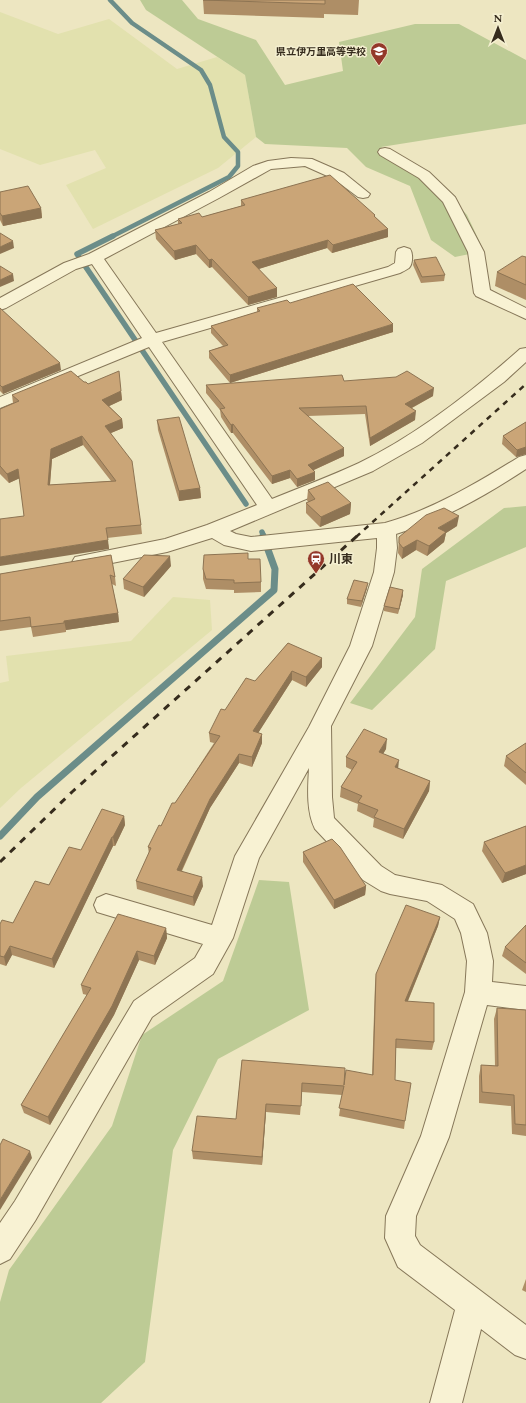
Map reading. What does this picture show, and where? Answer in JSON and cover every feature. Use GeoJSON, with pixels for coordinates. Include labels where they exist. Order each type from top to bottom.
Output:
{"type":"FeatureCollection","features":[{"type":"Feature","properties":{"kind":"street"},"geometry":{"type":"LineString","coordinates":[[385,152],[424,175],[450,200],[476,252],[482,293],[526,314]]}},
{"type":"Feature","properties":{"kind":"street"},"geometry":{"type":"LineString","coordinates":[[0,305],[70,266],[95,257],[268,165],[291,162],[307,162],[339,176],[363,194]]}},
{"type":"Feature","properties":{"kind":"street"},"geometry":{"type":"LineString","coordinates":[[0,403],[131,347],[151,340],[394,270],[403,265],[404,252]]}},
{"type":"Feature","properties":{"kind":"street"},"geometry":{"type":"LineString","coordinates":[[95,257],[268,507]]}},
{"type":"Feature","properties":{"kind":"street"},"geometry":{"type":"LineString","coordinates":[[65,565],[102,559],[167,544],[214,530],[366,467],[416,439],[498,378],[526,354]]}},
{"type":"Feature","properties":{"kind":"street"},"geometry":{"type":"LineString","coordinates":[[214,530],[231,540],[251,544],[386,530],[413,522],[477,492],[526,461]]}},
{"type":"Feature","properties":{"kind":"street"},"geometry":{"type":"LineString","coordinates":[[0,1249],[25,1211],[143,1009],[204,966],[220,938],[246,856],[320,726],[361,646],[384,572],[387,548],[386,530]]}},
{"type":"Feature","properties":{"kind":"street"},"geometry":{"type":"LineString","coordinates":[[320,726],[320,797],[323,822],[372,873],[390,884],[433,892],[464,912],[474,932],[480,961],[478,992],[435,1137],[402,1216],[400,1238],[409,1256],[526,1344]]}},
{"type":"Feature","properties":{"kind":"street"},"geometry":{"type":"LineString","coordinates":[[106,905],[220,938]]}},
{"type":"Feature","properties":{"kind":"street"},"geometry":{"type":"LineString","coordinates":[[478,992],[526,998]]}},
{"type":"Feature","properties":{"kind":"street"},"geometry":{"type":"LineString","coordinates":[[446,1403],[472,1304]]}},
{"type":"Feature","properties":{"kind":"green space","name":"県立伊万里高等学校"},"geometry":{"type":"Polygon","coordinates":[[[140,0],[182,0],[198,19],[256,40],[285,85],[343,71],[339,42],[415,24],[459,24],[526,60],[526,124],[381,147],[431,174],[467,215],[484,251],[455,257],[431,240],[410,186],[366,167],[347,148],[265,144],[256,137],[245,75],[146,10],[140,0]]]}},
{"type":"Feature","properties":{"kind":"green space"},"geometry":{"type":"Polygon","coordinates":[[[0,12],[58,34],[109,19],[177,69],[217,57],[245,75],[256,137],[218,168],[93,229],[66,185],[106,168],[95,150],[40,165],[0,149],[0,12]]]}},
{"type":"Feature","properties":{"kind":"green space"},"geometry":{"type":"Polygon","coordinates":[[[526,506],[526,547],[446,581],[435,649],[372,710],[350,703],[415,617],[422,569],[504,508],[526,506]]]}},
{"type":"Feature","properties":{"kind":"green space"},"geometry":{"type":"Polygon","coordinates":[[[173,597],[210,600],[212,630],[21,788],[0,808],[0,683],[9,681],[6,656],[131,641],[173,597]]]}},
{"type":"Feature","properties":{"kind":"green space"},"geometry":{"type":"Polygon","coordinates":[[[259,880],[289,882],[309,1010],[218,1059],[173,1150],[145,1362],[101,1403],[0,1403],[0,1302],[9,1270],[112,1126],[142,1035],[223,981],[259,880]]]}},
{"type":"Feature","properties":{"kind":"building"},"geometry":{"type":"Polygon","coordinates":[[[203,0],[325,0],[325,4],[203,0]]]}},
{"type":"Feature","properties":{"kind":"building"},"geometry":{"type":"Polygon","coordinates":[[[330,175],[375,215],[374,216],[388,229],[333,245],[328,240],[252,262],[277,288],[248,297],[212,259],[209,260],[196,245],[174,251],[155,230],[182,223],[178,219],[199,213],[202,217],[245,205],[241,200],[330,175]]]}},
{"type":"Feature","properties":{"kind":"building"},"geometry":{"type":"Polygon","coordinates":[[[28,186],[41,208],[2,216],[0,213],[0,192],[28,186]]]}},
{"type":"Feature","properties":{"kind":"building"},"geometry":{"type":"Polygon","coordinates":[[[0,233],[13,241],[0,247],[0,233]]]}},
{"type":"Feature","properties":{"kind":"building"},"geometry":{"type":"Polygon","coordinates":[[[522,256],[526,257],[526,285],[497,272],[522,256]]]}},
{"type":"Feature","properties":{"kind":"building"},"geometry":{"type":"Polygon","coordinates":[[[436,257],[445,275],[422,277],[414,260],[436,257]]]}},
{"type":"Feature","properties":{"kind":"building"},"geometry":{"type":"Polygon","coordinates":[[[0,266],[13,274],[0,280],[0,266]]]}},
{"type":"Feature","properties":{"kind":"building"},"geometry":{"type":"Polygon","coordinates":[[[353,284],[393,324],[230,375],[209,351],[228,345],[211,326],[260,311],[257,308],[287,300],[290,303],[353,284]]]}},
{"type":"Feature","properties":{"kind":"building"},"geometry":{"type":"Polygon","coordinates":[[[0,308],[60,363],[2,387],[0,385],[0,308]]]}},
{"type":"Feature","properties":{"kind":"building"},"geometry":{"type":"Polygon","coordinates":[[[71,371],[88,384],[119,371],[121,391],[102,400],[122,419],[105,426],[132,461],[141,525],[106,528],[108,540],[0,557],[0,519],[24,516],[18,469],[7,474],[0,466],[0,409],[19,401],[12,395],[71,371]],[[82,436],[51,449],[48,485],[116,481],[82,436]]]}},
{"type":"Feature","properties":{"kind":"building"},"geometry":{"type":"Polygon","coordinates":[[[407,371],[434,388],[405,404],[416,411],[370,438],[366,406],[299,408],[344,448],[308,465],[315,472],[297,479],[290,470],[272,476],[233,424],[231,425],[220,409],[225,408],[206,385],[342,375],[344,381],[396,377],[407,371]]]}},
{"type":"Feature","properties":{"kind":"building"},"geometry":{"type":"Polygon","coordinates":[[[179,417],[200,488],[179,491],[157,420],[179,417]]]}},
{"type":"Feature","properties":{"kind":"building"},"geometry":{"type":"Polygon","coordinates":[[[526,422],[526,447],[517,450],[503,436],[526,422]]]}},
{"type":"Feature","properties":{"kind":"building"},"geometry":{"type":"Polygon","coordinates":[[[328,482],[351,503],[321,517],[306,503],[315,499],[308,490],[328,482]]]}},
{"type":"Feature","properties":{"kind":"building"},"geometry":{"type":"Polygon","coordinates":[[[444,508],[459,516],[438,528],[446,532],[429,546],[417,540],[403,548],[399,543],[399,537],[426,515],[444,508]]]}},
{"type":"Feature","properties":{"kind":"building"},"geometry":{"type":"Polygon","coordinates":[[[248,553],[248,559],[260,559],[261,582],[234,583],[234,580],[206,579],[203,569],[204,555],[248,553]]]}},
{"type":"Feature","properties":{"kind":"building"},"geometry":{"type":"Polygon","coordinates":[[[111,555],[115,577],[110,575],[118,613],[64,621],[64,623],[31,627],[30,617],[0,621],[0,574],[111,555]]]}},
{"type":"Feature","properties":{"kind":"building"},"geometry":{"type":"Polygon","coordinates":[[[144,555],[170,556],[143,587],[123,579],[144,555]]]}},
{"type":"Feature","properties":{"kind":"building"},"geometry":{"type":"Polygon","coordinates":[[[354,580],[368,583],[362,601],[347,599],[354,580]]]}},
{"type":"Feature","properties":{"kind":"building"},"geometry":{"type":"Polygon","coordinates":[[[390,587],[403,590],[399,609],[384,606],[390,587]]]}},
{"type":"Feature","properties":{"kind":"building"},"geometry":{"type":"Polygon","coordinates":[[[288,643],[322,658],[306,677],[292,671],[253,731],[262,734],[252,757],[239,754],[210,799],[177,870],[202,877],[193,897],[136,881],[151,848],[148,847],[159,825],[161,826],[172,803],[175,803],[220,736],[209,733],[221,709],[225,710],[246,678],[255,681],[288,643]]]}},
{"type":"Feature","properties":{"kind":"building"},"geometry":{"type":"Polygon","coordinates":[[[364,729],[387,739],[379,752],[399,760],[395,767],[430,781],[404,829],[374,817],[378,810],[358,802],[362,796],[341,787],[357,762],[346,757],[364,729]]]}},
{"type":"Feature","properties":{"kind":"building"},"geometry":{"type":"Polygon","coordinates":[[[526,743],[526,773],[506,756],[526,743]]]}},
{"type":"Feature","properties":{"kind":"building"},"geometry":{"type":"Polygon","coordinates":[[[102,809],[124,816],[112,837],[52,959],[10,946],[4,957],[0,956],[0,924],[2,920],[13,923],[35,881],[49,885],[69,847],[81,850],[102,809]]]}},
{"type":"Feature","properties":{"kind":"building"},"geometry":{"type":"Polygon","coordinates":[[[526,826],[526,865],[505,873],[484,842],[526,826]]]}},
{"type":"Feature","properties":{"kind":"building"},"geometry":{"type":"Polygon","coordinates":[[[332,839],[340,847],[366,886],[334,900],[303,852],[332,839]]]}},
{"type":"Feature","properties":{"kind":"building"},"geometry":{"type":"Polygon","coordinates":[[[406,905],[440,917],[405,1001],[434,1003],[434,1042],[396,1039],[395,1080],[411,1083],[405,1121],[339,1108],[344,1086],[302,1083],[301,1106],[266,1104],[262,1157],[192,1151],[197,1116],[236,1119],[242,1060],[345,1068],[344,1085],[346,1070],[373,1075],[376,974],[406,905]]]}},
{"type":"Feature","properties":{"kind":"building"},"geometry":{"type":"Polygon","coordinates":[[[118,914],[166,928],[154,956],[137,951],[112,1006],[48,1117],[21,1105],[91,988],[81,985],[118,914]]]}},
{"type":"Feature","properties":{"kind":"building"},"geometry":{"type":"Polygon","coordinates":[[[526,925],[526,963],[505,947],[526,925]]]}},
{"type":"Feature","properties":{"kind":"building"},"geometry":{"type":"Polygon","coordinates":[[[497,1008],[526,1010],[526,1125],[515,1124],[514,1095],[482,1092],[481,1065],[498,1066],[497,1008]]]}},
{"type":"Feature","properties":{"kind":"building"},"geometry":{"type":"Polygon","coordinates":[[[3,1139],[30,1151],[0,1200],[0,1145],[3,1139]]]}},
{"type":"Feature","properties":{"kind":"waterway"},"geometry":{"type":"LineString","coordinates":[[110,0],[132,23],[201,70],[210,85],[224,137],[238,152],[238,166],[229,177],[111,237]]}},
{"type":"Feature","properties":{"kind":"waterway"},"geometry":{"type":"LineString","coordinates":[[111,237],[77,254],[246,504]]}},
{"type":"Feature","properties":{"kind":"waterway"},"geometry":{"type":"LineString","coordinates":[[262,532],[264,537]]}},
{"type":"Feature","properties":{"kind":"waterway"},"geometry":{"type":"LineString","coordinates":[[0,836],[37,797],[274,590],[275,569],[263,536]]}},
{"type":"Feature","properties":{"kind":"railway"},"geometry":{"type":"LineString","coordinates":[[356,537],[526,384]]}},
{"type":"Feature","properties":{"kind":"railway"},"geometry":{"type":"LineString","coordinates":[[0,862],[72,792],[357,536]]}},
{"type":"Feature","properties":{"kind":"place","name":"県立伊万里高等学校"},"geometry":{"type":"Point","coordinates":[379,66]}},
{"type":"Feature","properties":{"kind":"place","name":"川東"},"geometry":{"type":"Point","coordinates":[316,574]}}]}
